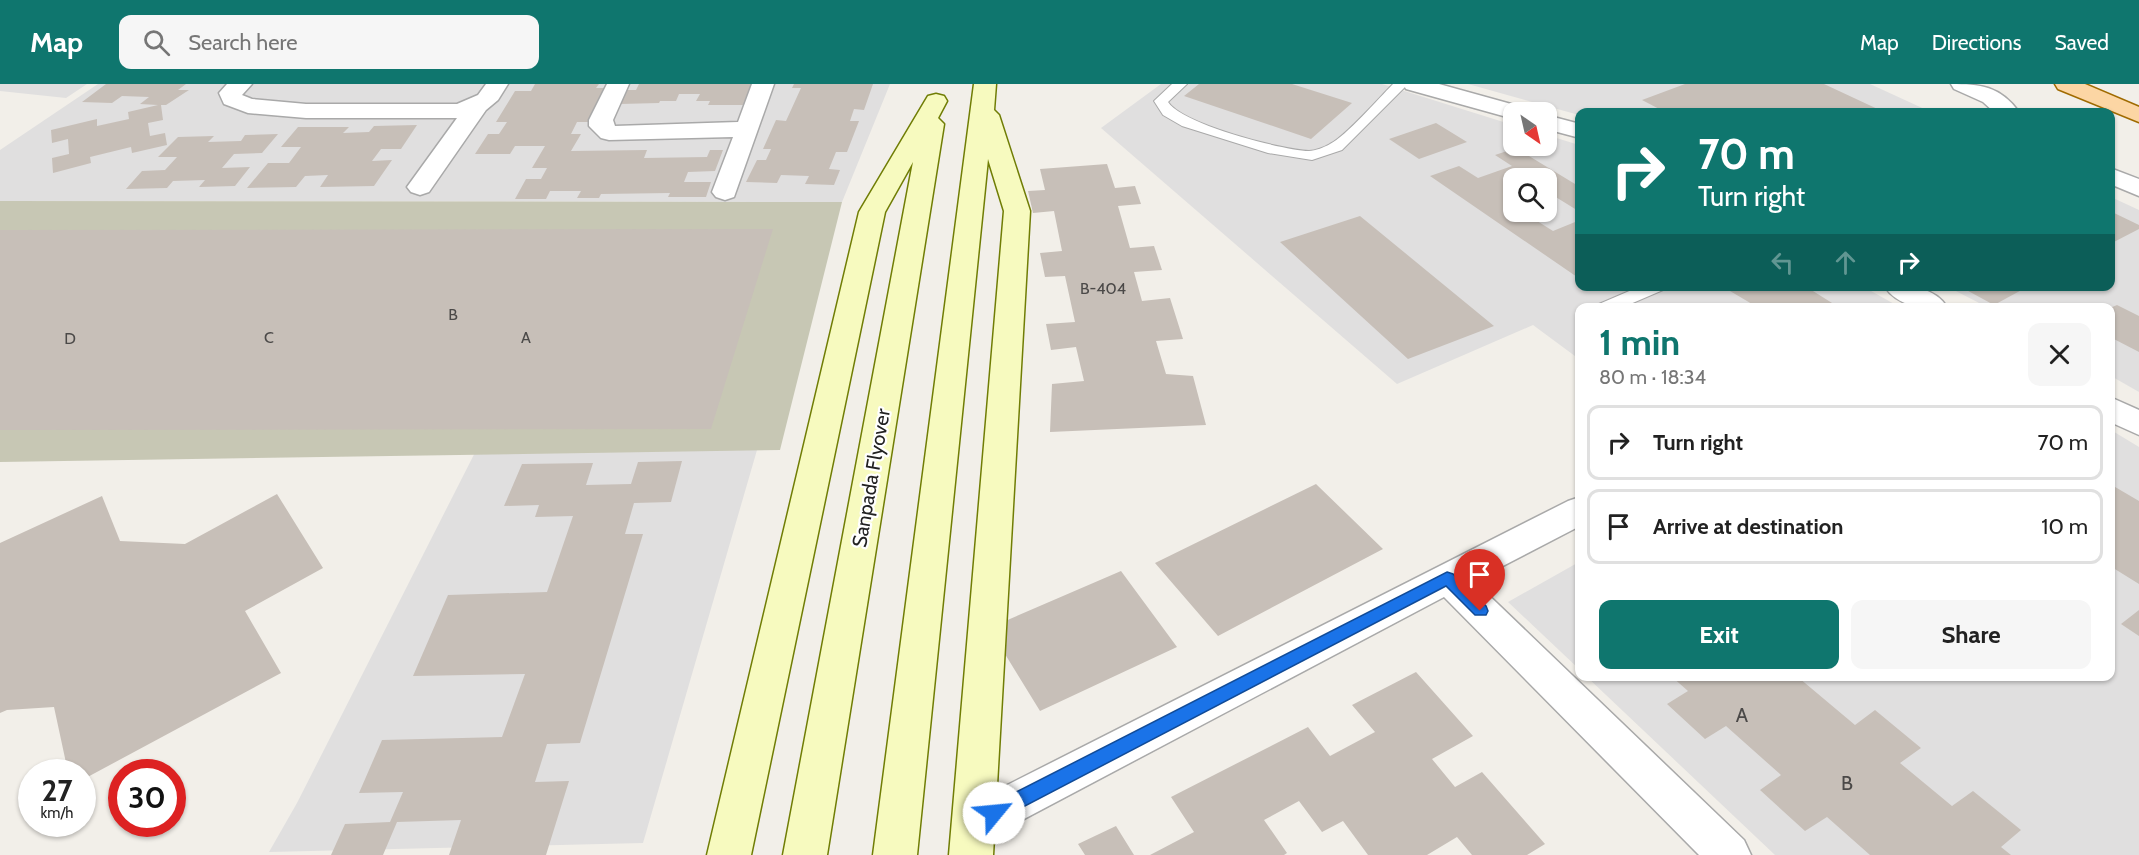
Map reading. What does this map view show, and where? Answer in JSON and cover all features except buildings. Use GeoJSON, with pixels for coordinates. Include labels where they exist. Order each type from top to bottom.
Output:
{"type":"FeatureCollection","features":[{"type":"Feature","properties":{"kind":"main road"},"geometry":{"type":"LineString","coordinates":[[2066,84],[2139,115]]}},
{"type":"Feature","properties":{"kind":"main road"},"geometry":{"type":"LineString","coordinates":[[729,855],[872,212],[937,93]]}},
{"type":"Feature","properties":{"kind":"main road","name":"Sanpada Flyover"},"geometry":{"type":"LineString","coordinates":[[805,855],[937,93]]}},
{"type":"Feature","properties":{"kind":"main road"},"geometry":{"type":"LineString","coordinates":[[896,855],[984,93]]}},
{"type":"Feature","properties":{"kind":"main road"},"geometry":{"type":"LineString","coordinates":[[972,839],[1017,211],[984,93]]}},
{"type":"Feature","properties":{"kind":"street"},"geometry":{"type":"LineString","coordinates":[[241,84],[230,93],[232,99],[248,106],[306,111],[457,111],[477,106],[488,99],[497,84]]}},
{"type":"Feature","properties":{"kind":"street"},"geometry":{"type":"LineString","coordinates":[[618,84],[601,120],[601,126],[609,133],[747,129]]}},
{"type":"Feature","properties":{"kind":"street"},"geometry":{"type":"LineString","coordinates":[[725,192],[762,84]]}},
{"type":"Feature","properties":{"kind":"street"},"geometry":{"type":"LineString","coordinates":[[1414,84],[1503,109]]}},
{"type":"Feature","properties":{"kind":"street"},"geometry":{"type":"LineString","coordinates":[[1962,84],[1991,97],[2003,108]]}},
{"type":"Feature","properties":{"kind":"street"},"geometry":{"type":"LineString","coordinates":[[420,187],[477,106]]}},
{"type":"Feature","properties":{"kind":"street"},"geometry":{"type":"LineString","coordinates":[[1557,125],[1575,130]]}},
{"type":"Feature","properties":{"kind":"street"},"geometry":{"type":"LineString","coordinates":[[2115,177],[2139,188]]}},
{"type":"Feature","properties":{"kind":"street"},"geometry":{"type":"LineString","coordinates":[[1906,291],[1926,303]]}},
{"type":"Feature","properties":{"kind":"street"},"geometry":{"type":"LineString","coordinates":[[2115,411],[2139,424]]}},
{"type":"Feature","properties":{"kind":"street"},"geometry":{"type":"LineString","coordinates":[[972,839],[1447,578],[1575,513]]}},
{"type":"Feature","properties":{"kind":"street"},"geometry":{"type":"LineString","coordinates":[[1447,578],[1729,855]]}},
{"type":"Feature","properties":{"kind":"lane"},"geometry":{"type":"LineString","coordinates":[[1180,84],[1161,101],[1168,112],[1187,123],[1273,150],[1312,156],[1337,147],[1401,84]]}},
{"type":"Feature","properties":{"kind":"lane"},"geometry":{"type":"LineString","coordinates":[[1617,303],[1645,291]]}},
{"type":"Feature","properties":{"kind":"shaded area"},"geometry":{"type":"Polygon","coordinates":[[[0,84],[87,84],[66,98],[0,91],[0,84]]]}},
{"type":"Feature","properties":{"kind":"shaded area"},"geometry":{"type":"Polygon","coordinates":[[[98,84],[890,84],[842,202],[0,201],[0,150],[98,84]]]}},
{"type":"Feature","properties":{"kind":"shaded area"},"geometry":{"type":"Polygon","coordinates":[[[1161,84],[1382,84],[1503,122],[1503,156],[1557,156],[1557,138],[1575,144],[1575,291],[1871,291],[1892,303],[1575,303],[1575,356],[1533,325],[1397,384],[1101,128],[1161,84]]]}},
{"type":"Feature","properties":{"kind":"shaded area"},"geometry":{"type":"Polygon","coordinates":[[[1468,84],[1870,84],[1922,108],[1575,108],[1575,114],[1557,109],[1557,102],[1532,102],[1468,84]]]}},
{"type":"Feature","properties":{"kind":"shaded area"},"geometry":{"type":"Polygon","coordinates":[[[2115,199],[2139,210],[2139,392],[2115,378],[2115,303],[1979,303],[1956,291],[2115,291],[2115,199]]]}},
{"type":"Feature","properties":{"kind":"shaded area"},"geometry":{"type":"Polygon","coordinates":[[[0,201],[842,202],[780,450],[0,462],[0,201]]]}},
{"type":"Feature","properties":{"kind":"shaded area"},"geometry":{"type":"Polygon","coordinates":[[[766,419],[643,843],[269,852],[297,803],[490,423],[766,419]]]}},
{"type":"Feature","properties":{"kind":"shaded area"},"geometry":{"type":"Polygon","coordinates":[[[2115,432],[2139,447],[2139,855],[1775,855],[1591,681],[2115,681],[2115,432]]]}},
{"type":"Feature","properties":{"kind":"shaded area"},"geometry":{"type":"Polygon","coordinates":[[[1575,564],[1575,665],[1508,602],[1575,564]]]}},
{"type":"Feature","properties":{"kind":"route"},"geometry":{"type":"LineString","coordinates":[[994,813],[1447,578],[1480,611]]}}]}
